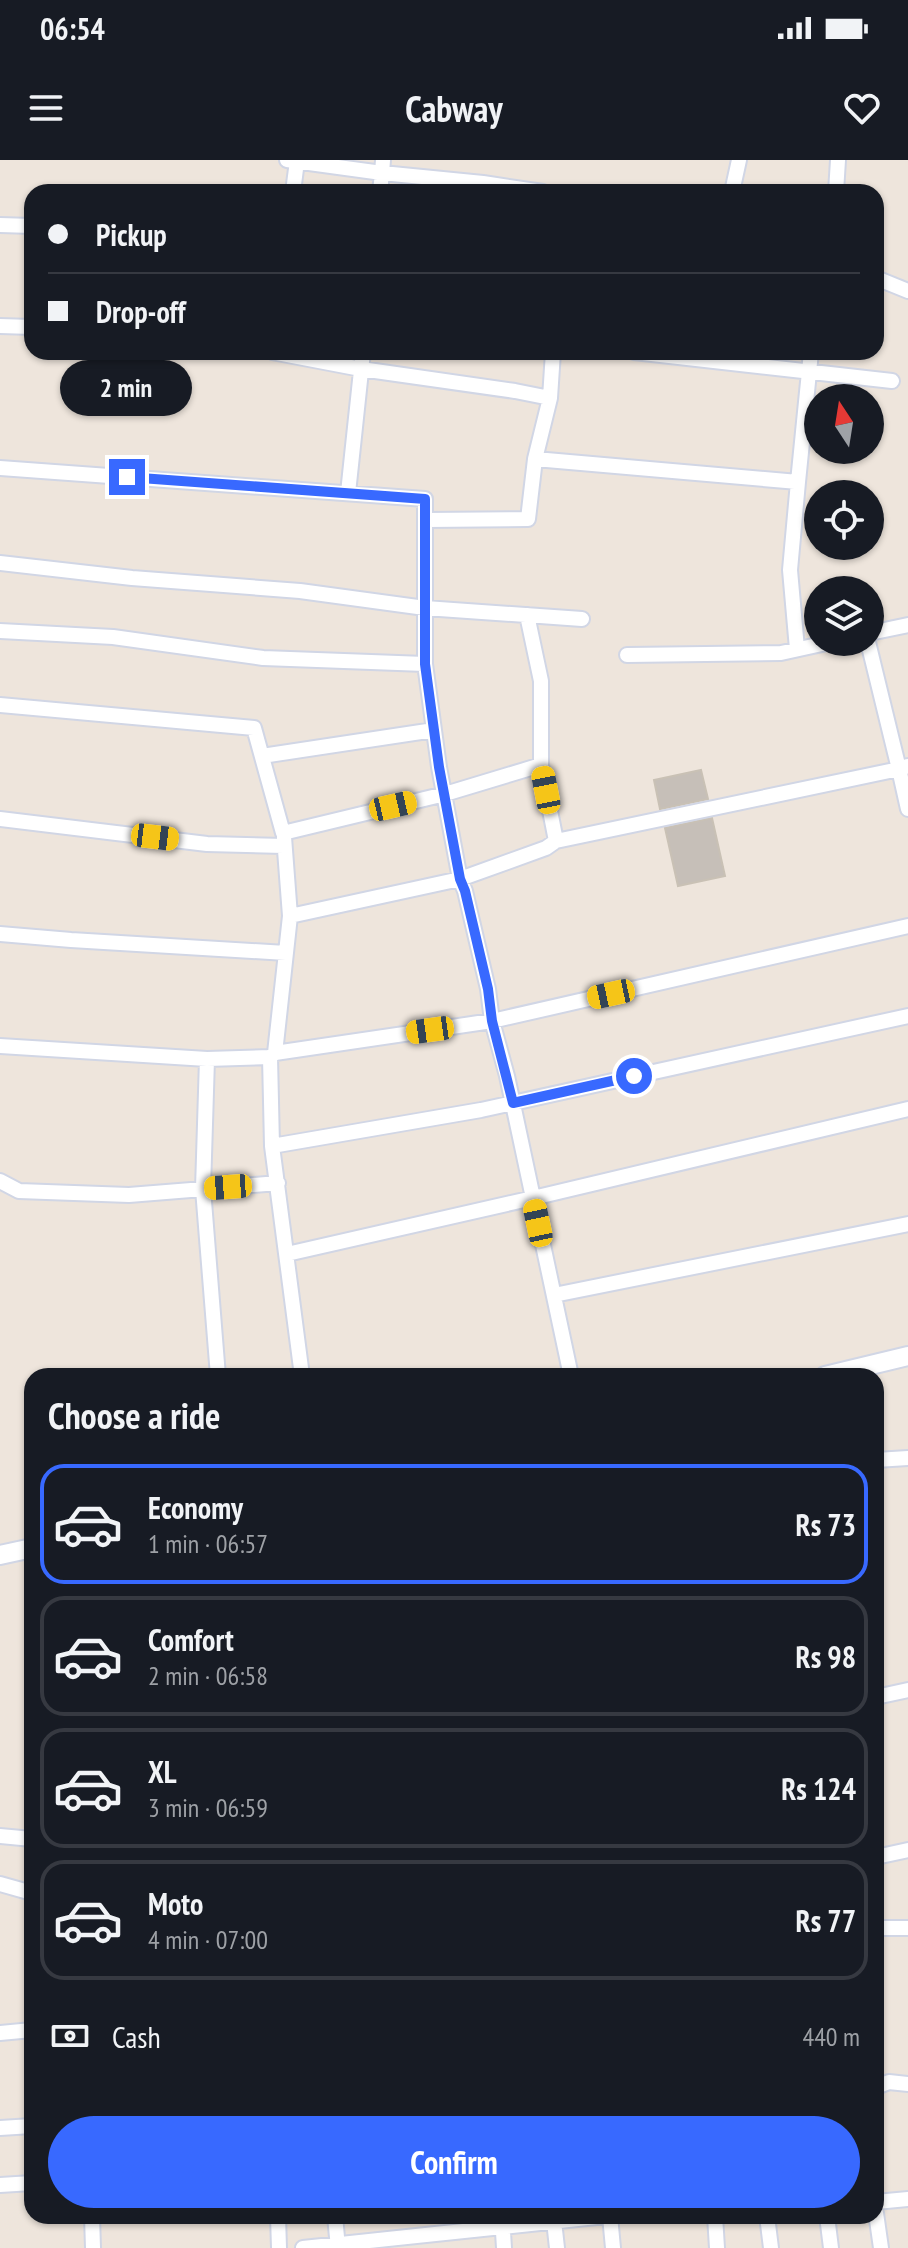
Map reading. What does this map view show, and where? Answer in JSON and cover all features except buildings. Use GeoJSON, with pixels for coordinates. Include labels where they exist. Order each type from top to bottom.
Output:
{"type":"FeatureCollection","features":[{"type":"Feature","properties":{"kind":"street"},"geometry":{"type":"LineString","coordinates":[[287,160],[382,166],[490,184]]}},
{"type":"Feature","properties":{"kind":"street"},"geometry":{"type":"LineString","coordinates":[[734,184],[739,160]]}},
{"type":"Feature","properties":{"kind":"street"},"geometry":{"type":"LineString","coordinates":[[836,184],[838,160]]}},
{"type":"Feature","properties":{"kind":"street"},"geometry":{"type":"LineString","coordinates":[[294,184],[297,161]]}},
{"type":"Feature","properties":{"kind":"street"},"geometry":{"type":"LineString","coordinates":[[0,225],[24,226]]}},
{"type":"Feature","properties":{"kind":"street"},"geometry":{"type":"LineString","coordinates":[[884,281],[908,291]]}},
{"type":"Feature","properties":{"kind":"street"},"geometry":{"type":"LineString","coordinates":[[0,326],[24,327]]}},
{"type":"Feature","properties":{"kind":"street"},"geometry":{"type":"LineString","coordinates":[[314,360],[550,398]]}},
{"type":"Feature","properties":{"kind":"street"},"geometry":{"type":"LineString","coordinates":[[348,493],[362,360]]}},
{"type":"Feature","properties":{"kind":"street"},"geometry":{"type":"LineString","coordinates":[[426,520],[528,519],[535,459],[550,398],[552,360]]}},
{"type":"Feature","properties":{"kind":"street"},"geometry":{"type":"LineString","coordinates":[[701,360],[892,381]]}},
{"type":"Feature","properties":{"kind":"street"},"geometry":{"type":"LineString","coordinates":[[797,649],[790,570],[810,360]]}},
{"type":"Feature","properties":{"kind":"street"},"geometry":{"type":"LineString","coordinates":[[535,459],[798,482]]}},
{"type":"Feature","properties":{"kind":"street"},"geometry":{"type":"LineString","coordinates":[[0,468],[425,499],[425,664],[434,730],[460,879],[488,989],[492,1021],[513,1103],[569,1368]]}},
{"type":"Feature","properties":{"kind":"street"},"geometry":{"type":"LineString","coordinates":[[0,563],[132,578],[300,591],[425,608],[582,619]]}},
{"type":"Feature","properties":{"kind":"street"},"geometry":{"type":"LineString","coordinates":[[527,615],[541,681],[541,765],[556,841]]}},
{"type":"Feature","properties":{"kind":"street"},"geometry":{"type":"LineString","coordinates":[[884,630],[908,625]]}},
{"type":"Feature","properties":{"kind":"street"},"geometry":{"type":"LineString","coordinates":[[0,631],[113,637],[263,658],[425,664]]}},
{"type":"Feature","properties":{"kind":"street"},"geometry":{"type":"LineString","coordinates":[[627,655],[781,653],[804,648]]}},
{"type":"Feature","properties":{"kind":"street"},"geometry":{"type":"LineString","coordinates":[[872,656],[904,768],[908,809]]}},
{"type":"Feature","properties":{"kind":"street"},"geometry":{"type":"LineString","coordinates":[[0,705],[254,728],[284,840],[290,916],[272,1055],[272,1146],[301,1368]]}},
{"type":"Feature","properties":{"kind":"street"},"geometry":{"type":"LineString","coordinates":[[262,756],[434,730]]}},
{"type":"Feature","properties":{"kind":"street"},"geometry":{"type":"LineString","coordinates":[[0,819],[207,844],[284,840],[541,765]]}},
{"type":"Feature","properties":{"kind":"street"},"geometry":{"type":"LineString","coordinates":[[290,916],[460,879],[546,848],[556,841],[904,768]]}},
{"type":"Feature","properties":{"kind":"street"},"geometry":{"type":"LineString","coordinates":[[0,1046],[207,1059],[272,1055],[492,1021],[908,926]]}},
{"type":"Feature","properties":{"kind":"street"},"geometry":{"type":"LineString","coordinates":[[0,934],[286,953]]}},
{"type":"Feature","properties":{"kind":"street"},"geometry":{"type":"LineString","coordinates":[[272,1146],[513,1103],[908,1016]]}},
{"type":"Feature","properties":{"kind":"street"},"geometry":{"type":"LineString","coordinates":[[207,1059],[203,1189],[217,1368]]}},
{"type":"Feature","properties":{"kind":"street"},"geometry":{"type":"LineString","coordinates":[[287,1254],[908,1109]]}},
{"type":"Feature","properties":{"kind":"street"},"geometry":{"type":"LineString","coordinates":[[0,1181],[19,1191],[129,1195],[278,1183]]}},
{"type":"Feature","properties":{"kind":"street"},"geometry":{"type":"LineString","coordinates":[[554,1295],[908,1224]]}},
{"type":"Feature","properties":{"kind":"street"},"geometry":{"type":"LineString","coordinates":[[858,1368],[908,1356]]}},
{"type":"Feature","properties":{"kind":"street"},"geometry":{"type":"LineString","coordinates":[[884,1460],[908,1458]]}},
{"type":"Feature","properties":{"kind":"street"},"geometry":{"type":"LineString","coordinates":[[0,1555],[24,1550]]}},
{"type":"Feature","properties":{"kind":"street"},"geometry":{"type":"LineString","coordinates":[[884,1695],[908,1690]]}},
{"type":"Feature","properties":{"kind":"street"},"geometry":{"type":"LineString","coordinates":[[0,1836],[24,1838]]}},
{"type":"Feature","properties":{"kind":"street"},"geometry":{"type":"LineString","coordinates":[[884,1855],[908,1850]]}},
{"type":"Feature","properties":{"kind":"street"},"geometry":{"type":"LineString","coordinates":[[0,1884],[24,1891]]}},
{"type":"Feature","properties":{"kind":"street"},"geometry":{"type":"LineString","coordinates":[[884,1928],[908,1928]]}},
{"type":"Feature","properties":{"kind":"street"},"geometry":{"type":"LineString","coordinates":[[0,2033],[24,2031]]}},
{"type":"Feature","properties":{"kind":"street"},"geometry":{"type":"LineString","coordinates":[[884,2084],[908,2084]]}},
{"type":"Feature","properties":{"kind":"street"},"geometry":{"type":"LineString","coordinates":[[0,2128],[24,2126]]}},
{"type":"Feature","properties":{"kind":"street"},"geometry":{"type":"LineString","coordinates":[[0,2185],[24,2184]]}},
{"type":"Feature","properties":{"kind":"street"},"geometry":{"type":"LineString","coordinates":[[884,2201],[908,2199]]}},
{"type":"Feature","properties":{"kind":"street"},"geometry":{"type":"LineString","coordinates":[[92,2224],[93,2248]]}},
{"type":"Feature","properties":{"kind":"street"},"geometry":{"type":"LineString","coordinates":[[278,2224],[279,2248]]}},
{"type":"Feature","properties":{"kind":"street"},"geometry":{"type":"LineString","coordinates":[[336,2224],[337,2246]]}},
{"type":"Feature","properties":{"kind":"street"},"geometry":{"type":"LineString","coordinates":[[303,2248],[443,2240],[493,2224]]}},
{"type":"Feature","properties":{"kind":"street"},"geometry":{"type":"LineString","coordinates":[[502,2224],[504,2248]]}},
{"type":"Feature","properties":{"kind":"street"},"geometry":{"type":"LineString","coordinates":[[554,2224],[557,2248]]}},
{"type":"Feature","properties":{"kind":"street"},"geometry":{"type":"LineString","coordinates":[[609,2224],[613,2248]]}},
{"type":"Feature","properties":{"kind":"street"},"geometry":{"type":"LineString","coordinates":[[716,2224],[717,2248]]}},
{"type":"Feature","properties":{"kind":"street"},"geometry":{"type":"LineString","coordinates":[[768,2224],[771,2248]]}},
{"type":"Feature","properties":{"kind":"street"},"geometry":{"type":"LineString","coordinates":[[828,2224],[831,2248]]}},
{"type":"Feature","properties":{"kind":"street"},"geometry":{"type":"LineString","coordinates":[[878,2224],[881,2248]]}},
{"type":"Feature","properties":{"kind":"route"},"geometry":{"type":"LineString","coordinates":[[127,477],[425,499],[425,664],[439,767],[460,879],[513,1103],[634,1076]]}}]}
